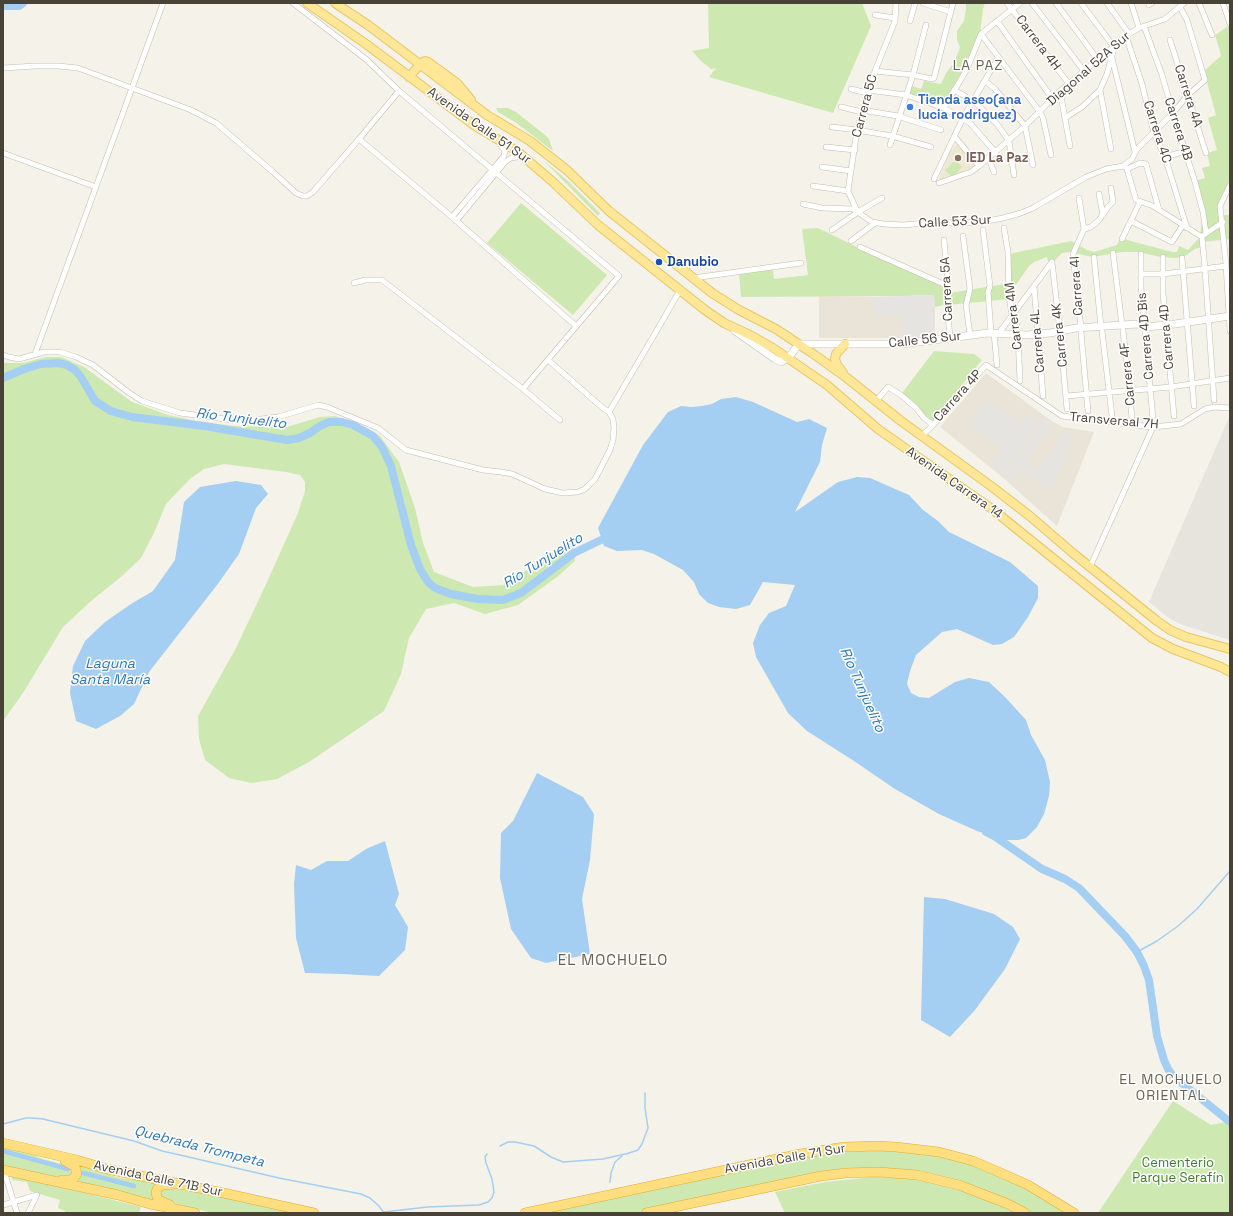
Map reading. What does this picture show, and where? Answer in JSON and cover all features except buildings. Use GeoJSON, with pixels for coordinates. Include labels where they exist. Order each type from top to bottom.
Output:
{"type":"FeatureCollection","features":[{"type":"Feature","properties":{"kind":"highway","name":"Avenida Calle 71B Sur"},"geometry":{"type":"LineString","coordinates":[[3,1143],[77,1160],[106,1169],[314,1213]]}},
{"type":"Feature","properties":{"kind":"highway","name":"Avenida Calle 71 Sur"},"geometry":{"type":"LineString","coordinates":[[525,1213],[822,1150],[862,1146],[896,1147],[938,1152],[964,1159],[986,1166],[1028,1185],[1074,1213]]}},
{"type":"Feature","properties":{"kind":"highway"},"geometry":{"type":"LineString","coordinates":[[39,1178],[68,1180],[74,1178],[77,1174],[73,1165],[44,1153]]}},
{"type":"Feature","properties":{"kind":"highway","name":"Avenida Calle 71B Sur"},"geometry":{"type":"LineString","coordinates":[[4,1170],[193,1213]]}},
{"type":"Feature","properties":{"kind":"highway","name":"Avenida Calle 71 Sur"},"geometry":{"type":"LineString","coordinates":[[646,1213],[821,1176],[846,1173],[879,1172],[917,1175],[960,1185],[1008,1204],[1025,1213]]}},
{"type":"Feature","properties":{"kind":"highway"},"geometry":{"type":"LineString","coordinates":[[193,1213],[161,1201],[157,1197],[157,1190],[159,1187],[165,1185],[200,1188]]}},
{"type":"Feature","properties":{"kind":"main road","name":"Avenida Calle 51 Sur"},"geometry":{"type":"LineString","coordinates":[[307,3],[366,44],[474,125],[514,148],[553,182],[598,225],[680,290]]}},
{"type":"Feature","properties":{"kind":"main road"},"geometry":{"type":"LineString","coordinates":[[335,3],[419,64],[409,76]]}},
{"type":"Feature","properties":{"kind":"main road","name":"Avenida Calle 51 Sur"},"geometry":{"type":"LineString","coordinates":[[419,64],[425,61],[430,63],[457,83],[476,107],[499,123],[521,134],[536,145],[568,171],[609,211],[693,278]]}},
{"type":"Feature","properties":{"kind":"main road","name":"Avenida Carrera 14"},"geometry":{"type":"LineString","coordinates":[[693,278],[730,305],[776,329],[847,378],[922,436],[1008,499],[1157,621],[1170,630],[1186,637],[1230,650]]}},
{"type":"Feature","properties":{"kind":"main road","name":"Avenida Carrera 14"},"geometry":{"type":"LineString","coordinates":[[680,290],[724,323],[759,340],[788,358],[832,389],[882,432],[992,509],[1152,638],[1173,649],[1221,667],[1230,672]]}},
{"type":"Feature","properties":{"kind":"main road"},"geometry":{"type":"LineString","coordinates":[[845,344],[836,354],[835,359],[847,378]]}},
{"type":"Feature","properties":{"kind":"street"},"geometry":{"type":"LineString","coordinates":[[35,354],[163,3]]}},
{"type":"Feature","properties":{"kind":"street"},"geometry":{"type":"LineString","coordinates":[[293,3],[367,60],[399,91],[619,276],[523,389]]}},
{"type":"Feature","properties":{"kind":"street","name":"Carrera 5C"},"geometry":{"type":"LineString","coordinates":[[848,191],[857,130],[874,71],[895,18],[896,3]]}},
{"type":"Feature","properties":{"kind":"street"},"geometry":{"type":"LineString","coordinates":[[910,20],[915,3]]}},
{"type":"Feature","properties":{"kind":"street"},"geometry":{"type":"LineString","coordinates":[[923,3],[951,12]]}},
{"type":"Feature","properties":{"kind":"street"},"geometry":{"type":"LineString","coordinates":[[874,71],[913,75],[932,79],[934,78],[953,3]]}},
{"type":"Feature","properties":{"kind":"street","name":"Carrera 4H"},"geometry":{"type":"LineString","coordinates":[[1007,3],[1068,84]]}},
{"type":"Feature","properties":{"kind":"street"},"geometry":{"type":"LineString","coordinates":[[944,108],[967,69],[980,34],[1020,3]]}},
{"type":"Feature","properties":{"kind":"street"},"geometry":{"type":"LineString","coordinates":[[1032,3],[1084,71]]}},
{"type":"Feature","properties":{"kind":"street"},"geometry":{"type":"LineString","coordinates":[[1056,3],[1098,60]]}},
{"type":"Feature","properties":{"kind":"street"},"geometry":{"type":"LineString","coordinates":[[1065,118],[1082,107],[1100,90],[1112,58],[1114,47],[1081,3]]}},
{"type":"Feature","properties":{"kind":"street","name":"Carrera 4C"},"geometry":{"type":"LineString","coordinates":[[1107,3],[1128,35],[1154,133],[1165,157],[1185,227]]}},
{"type":"Feature","properties":{"kind":"street","name":"Carrera 4B"},"geometry":{"type":"LineString","coordinates":[[1131,3],[1162,75],[1199,197],[1204,235],[1214,400]]}},
{"type":"Feature","properties":{"kind":"street"},"geometry":{"type":"LineString","coordinates":[[1199,3],[1212,35]]}},
{"type":"Feature","properties":{"kind":"street"},"geometry":{"type":"LineString","coordinates":[[1223,3],[1230,24]]}},
{"type":"Feature","properties":{"kind":"street"},"geometry":{"type":"LineString","coordinates":[[1125,167],[1132,159],[1135,152],[1173,113],[1188,95],[1205,80],[1182,5]]}},
{"type":"Feature","properties":{"kind":"street","name":"Diagonal 52A Sur"},"geometry":{"type":"LineString","coordinates":[[939,183],[971,172],[989,159],[1040,112],[1052,98],[1128,35],[1141,27],[1165,19],[1182,5]]}},
{"type":"Feature","properties":{"kind":"street"},"geometry":{"type":"LineString","coordinates":[[875,15],[895,18]]}},
{"type":"Feature","properties":{"kind":"street"},"geometry":{"type":"LineString","coordinates":[[997,21],[1052,98]]}},
{"type":"Feature","properties":{"kind":"street"},"geometry":{"type":"LineString","coordinates":[[890,145],[898,116],[913,75],[926,25]]}},
{"type":"Feature","properties":{"kind":"street"},"geometry":{"type":"LineString","coordinates":[[980,34],[1044,118],[1051,155]]}},
{"type":"Feature","properties":{"kind":"street","name":"Carrera 4A"},"geometry":{"type":"LineString","coordinates":[[1170,40],[1206,153]]}},
{"type":"Feature","properties":{"kind":"street"},"geometry":{"type":"LineString","coordinates":[[934,179],[963,118],[998,58]]}},
{"type":"Feature","properties":{"kind":"street"},"geometry":{"type":"LineString","coordinates":[[1112,58],[1135,152]]}},
{"type":"Feature","properties":{"kind":"street"},"geometry":{"type":"LineString","coordinates":[[3,68],[34,66],[78,68],[191,110],[216,123],[296,193],[302,196],[307,196],[313,192],[399,91]]}},
{"type":"Feature","properties":{"kind":"street"},"geometry":{"type":"LineString","coordinates":[[985,81],[995,89],[1025,126],[1033,165]]}},
{"type":"Feature","properties":{"kind":"street"},"geometry":{"type":"LineString","coordinates":[[851,89],[906,95],[944,108],[970,123],[996,153]]}},
{"type":"Feature","properties":{"kind":"street"},"geometry":{"type":"LineString","coordinates":[[954,90],[965,96]]}},
{"type":"Feature","properties":{"kind":"street"},"geometry":{"type":"LineString","coordinates":[[1100,90],[1111,149]]}},
{"type":"Feature","properties":{"kind":"street"},"geometry":{"type":"LineString","coordinates":[[1060,91],[1070,146]]}},
{"type":"Feature","properties":{"kind":"street"},"geometry":{"type":"LineString","coordinates":[[974,101],[997,124],[1009,141],[1014,175]]}},
{"type":"Feature","properties":{"kind":"street"},"geometry":{"type":"LineString","coordinates":[[841,107],[898,116],[941,130]]}},
{"type":"Feature","properties":{"kind":"street"},"geometry":{"type":"LineString","coordinates":[[832,127],[892,136],[931,147]]}},
{"type":"Feature","properties":{"kind":"street"},"geometry":{"type":"LineString","coordinates":[[489,133],[505,151],[504,156],[495,171]]}},
{"type":"Feature","properties":{"kind":"street"},"geometry":{"type":"LineString","coordinates":[[955,137],[979,166]]}},
{"type":"Feature","properties":{"kind":"street"},"geometry":{"type":"LineString","coordinates":[[359,139],[454,219],[576,326]]}},
{"type":"Feature","properties":{"kind":"street"},"geometry":{"type":"LineString","coordinates":[[826,147],[855,150]]}},
{"type":"Feature","properties":{"kind":"street"},"geometry":{"type":"LineString","coordinates":[[1165,157],[1186,151]]}},
{"type":"Feature","properties":{"kind":"street"},"geometry":{"type":"LineString","coordinates":[[3,153],[96,187]]}},
{"type":"Feature","properties":{"kind":"street"},"geometry":{"type":"LineString","coordinates":[[454,219],[495,171],[508,160],[523,156]]}},
{"type":"Feature","properties":{"kind":"street"},"geometry":{"type":"LineString","coordinates":[[989,159],[994,172]]}},
{"type":"Feature","properties":{"kind":"street"},"geometry":{"type":"LineString","coordinates":[[1125,167],[1140,163],[1146,164],[1159,210]]}},
{"type":"Feature","properties":{"kind":"street"},"geometry":{"type":"LineString","coordinates":[[822,167],[851,171]]}},
{"type":"Feature","properties":{"kind":"street"},"geometry":{"type":"LineString","coordinates":[[1122,239],[1131,221],[1137,200],[1125,167]]}},
{"type":"Feature","properties":{"kind":"street","name":"Calle 53 Sur"},"geometry":{"type":"LineString","coordinates":[[803,204],[822,208],[853,209],[858,211],[868,220],[875,223],[892,225],[937,222],[982,222],[1003,218],[1026,211],[1076,182],[1095,173],[1110,168],[1125,167]]}},
{"type":"Feature","properties":{"kind":"street"},"geometry":{"type":"LineString","coordinates":[[1230,185],[1220,206],[1227,265],[1230,331]]}},
{"type":"Feature","properties":{"kind":"street"},"geometry":{"type":"LineString","coordinates":[[813,186],[848,191],[858,211]]}},
{"type":"Feature","properties":{"kind":"street"},"geometry":{"type":"LineString","coordinates":[[1079,198],[1084,230],[1094,224],[1113,202],[1111,188]]}},
{"type":"Feature","properties":{"kind":"street"},"geometry":{"type":"LineString","coordinates":[[1099,194],[1103,215]]}},
{"type":"Feature","properties":{"kind":"street"},"geometry":{"type":"LineString","coordinates":[[832,230],[858,211],[882,198]]}},
{"type":"Feature","properties":{"kind":"street"},"geometry":{"type":"LineString","coordinates":[[1137,200],[1153,206],[1185,227],[1204,235],[1223,222]]}},
{"type":"Feature","properties":{"kind":"street"},"geometry":{"type":"LineString","coordinates":[[1131,221],[1172,242],[1185,227]]}},
{"type":"Feature","properties":{"kind":"street"},"geometry":{"type":"LineString","coordinates":[[851,241],[875,223]]}},
{"type":"Feature","properties":{"kind":"street","name":"Carrera 4M"},"geometry":{"type":"LineString","coordinates":[[1004,228],[1008,252],[1012,315],[1016,321],[1018,335],[1020,381]]}},
{"type":"Feature","properties":{"kind":"street","name":"Carrera 4P"},"geometry":{"type":"LineString","coordinates":[[983,230],[990,286],[988,292],[995,333],[997,365]]}},
{"type":"Feature","properties":{"kind":"street","name":"Carrera 4I"},"geometry":{"type":"LineString","coordinates":[[1084,230],[1073,254],[1088,411]]}},
{"type":"Feature","properties":{"kind":"street"},"geometry":{"type":"LineString","coordinates":[[963,236],[970,289],[966,305],[970,335]]}},
{"type":"Feature","properties":{"kind":"street","name":"Carrera 5A"},"geometry":{"type":"LineString","coordinates":[[944,240],[949,293],[947,304],[950,338]]}},
{"type":"Feature","properties":{"kind":"street"},"geometry":{"type":"LineString","coordinates":[[860,247],[948,286]]}},
{"type":"Feature","properties":{"kind":"street","name":"Carrera 4F"},"geometry":{"type":"LineString","coordinates":[[1113,253],[1132,418]]}},
{"type":"Feature","properties":{"kind":"street","name":"Carrera 4D Bis"},"geometry":{"type":"LineString","coordinates":[[1141,254],[1141,288],[1146,326],[1153,419]]}},
{"type":"Feature","properties":{"kind":"street"},"geometry":{"type":"LineString","coordinates":[[1094,257],[1112,416]]}},
{"type":"Feature","properties":{"kind":"street","name":"Carrera 4D"},"geometry":{"type":"LineString","coordinates":[[1163,258],[1163,292],[1174,416]]}},
{"type":"Feature","properties":{"kind":"street"},"geometry":{"type":"LineString","coordinates":[[1182,258],[1194,406]]}},
{"type":"Feature","properties":{"kind":"street","name":"Carrera 4K"},"geometry":{"type":"LineString","coordinates":[[1034,286],[1052,262],[1067,409]]}},
{"type":"Feature","properties":{"kind":"street"},"geometry":{"type":"LineString","coordinates":[[693,278],[801,264]]}},
{"type":"Feature","properties":{"kind":"street"},"geometry":{"type":"LineString","coordinates":[[1141,274],[1183,272],[1227,265]]}},
{"type":"Feature","properties":{"kind":"street"},"geometry":{"type":"LineString","coordinates":[[354,283],[365,280],[382,280],[523,389],[560,420]]}},
{"type":"Feature","properties":{"kind":"street"},"geometry":{"type":"LineString","coordinates":[[995,333],[1012,315],[1034,286]]}},
{"type":"Feature","properties":{"kind":"street","name":"Carrera 4L"},"geometry":{"type":"LineString","coordinates":[[1034,286],[1043,396]]}},
{"type":"Feature","properties":{"kind":"street"},"geometry":{"type":"LineString","coordinates":[[609,412],[680,290]]}},
{"type":"Feature","properties":{"kind":"street","name":"Calle 56 Sur"},"geometry":{"type":"LineString","coordinates":[[799,344],[902,344],[995,333],[1018,335],[1166,325],[1229,316]]}},
{"type":"Feature","properties":{"kind":"street"},"geometry":{"type":"LineString","coordinates":[[788,358],[799,344]]}},
{"type":"Feature","properties":{"kind":"street"},"geometry":{"type":"LineString","coordinates":[[3,355],[19,359],[44,352],[60,352],[76,357],[93,365],[128,392],[142,400],[180,413],[233,420],[253,420],[278,417],[318,406],[327,407],[378,428],[406,450],[483,470],[512,474],[545,489],[564,493],[578,492],[585,489],[595,479],[613,440],[613,419],[609,412],[548,360]]}},
{"type":"Feature","properties":{"kind":"street","name":"Carrera 4P"},"geometry":{"type":"LineString","coordinates":[[876,401],[888,387],[901,395],[933,425],[986,364]]}},
{"type":"Feature","properties":{"kind":"street","name":"Transversal 7H"},"geometry":{"type":"LineString","coordinates":[[986,364],[1062,416],[1153,426],[1181,424],[1205,409],[1214,407],[1230,408]]}},
{"type":"Feature","properties":{"kind":"street"},"geometry":{"type":"LineString","coordinates":[[1066,396],[1171,387],[1230,378]]}},
{"type":"Feature","properties":{"kind":"street"},"geometry":{"type":"LineString","coordinates":[[922,436],[933,425]]}},
{"type":"Feature","properties":{"kind":"street"},"geometry":{"type":"LineString","coordinates":[[1090,567],[1153,426]]}},
{"type":"Feature","properties":{"kind":"street"},"geometry":{"type":"LineString","coordinates":[[4,1170],[17,1213]]}},
{"type":"Feature","properties":{"kind":"street"},"geometry":{"type":"LineString","coordinates":[[3,1205],[37,1195],[28,1213]]}},
{"type":"Feature","properties":{"kind":"shaded area","name":"IED La Paz"},"geometry":{"type":"Polygon","coordinates":[[[957,144],[975,165],[967,172],[938,181],[950,152],[957,144]]]}},
{"type":"Feature","properties":{"kind":"shaded area"},"geometry":{"type":"Polygon","coordinates":[[[934,295],[935,336],[903,338],[903,316],[874,315],[874,297],[934,295]]]}},
{"type":"Feature","properties":{"kind":"shaded area"},"geometry":{"type":"Polygon","coordinates":[[[819,296],[874,297],[874,315],[903,315],[903,338],[819,338],[819,296]]]}},
{"type":"Feature","properties":{"kind":"shaded area"},"geometry":{"type":"Polygon","coordinates":[[[986,373],[1053,422],[1063,427],[1094,432],[1057,526],[1001,476],[940,427],[986,373]]]}},
{"type":"Feature","properties":{"kind":"shaded area"},"geometry":{"type":"Polygon","coordinates":[[[986,399],[1021,423],[1028,414],[1038,421],[1003,473],[991,464],[1002,449],[969,424],[986,399]]]}},
{"type":"Feature","properties":{"kind":"shaded area"},"geometry":{"type":"Polygon","coordinates":[[[1230,415],[1230,640],[1183,625],[1170,619],[1149,602],[1230,415]]]}},
{"type":"Feature","properties":{"kind":"shaded area"},"geometry":{"type":"Polygon","coordinates":[[[1044,417],[1053,423],[1027,461],[1038,470],[1065,432],[1073,435],[1051,491],[1021,470],[1011,483],[1003,476],[1044,417]]]}},
{"type":"Feature","properties":{"kind":"green space"},"geometry":{"type":"Polygon","coordinates":[[[708,3],[862,3],[871,26],[833,113],[709,77],[716,68],[711,69],[692,51],[709,48],[708,3]]]}},
{"type":"Feature","properties":{"kind":"green space"},"geometry":{"type":"Polygon","coordinates":[[[966,3],[985,3],[980,34],[966,66],[943,106],[907,95],[909,85],[921,89],[924,81],[941,84],[946,73],[955,61],[960,47],[957,40],[957,31],[964,21],[966,3]]]}},
{"type":"Feature","properties":{"kind":"green space"},"geometry":{"type":"Polygon","coordinates":[[[1230,25],[1230,180],[1219,202],[1222,215],[1230,215],[1230,239],[1202,242],[1202,247],[1195,249],[1185,256],[1176,258],[1160,257],[1139,252],[1123,252],[1092,257],[1070,252],[1062,253],[1053,262],[1048,261],[1047,257],[1034,262],[1029,266],[1013,289],[1010,299],[948,305],[949,293],[1011,283],[1009,254],[1071,241],[1087,250],[1094,252],[1117,245],[1120,238],[1172,252],[1177,252],[1179,246],[1188,250],[1200,237],[1203,212],[1195,181],[1205,178],[1202,168],[1210,166],[1207,153],[1217,150],[1208,118],[1216,115],[1204,71],[1221,56],[1215,35],[1230,25]]]}},
{"type":"Feature","properties":{"kind":"green space"},"geometry":{"type":"Polygon","coordinates":[[[496,108],[508,108],[516,112],[549,139],[553,151],[515,122],[498,112],[496,108]]]}},
{"type":"Feature","properties":{"kind":"green space"},"geometry":{"type":"Polygon","coordinates":[[[543,160],[567,180],[600,213],[598,216],[543,160]]]}},
{"type":"Feature","properties":{"kind":"green space"},"geometry":{"type":"Polygon","coordinates":[[[956,160],[962,167],[952,177],[945,170],[956,160]]]}},
{"type":"Feature","properties":{"kind":"green space"},"geometry":{"type":"Polygon","coordinates":[[[521,203],[607,275],[573,315],[487,243],[521,203]]]}},
{"type":"Feature","properties":{"kind":"green space"},"geometry":{"type":"Polygon","coordinates":[[[818,228],[944,287],[944,305],[935,307],[933,295],[741,297],[739,273],[773,269],[774,279],[808,275],[802,229],[818,228]]]}},
{"type":"Feature","properties":{"kind":"green space"},"geometry":{"type":"Polygon","coordinates":[[[934,351],[974,354],[982,360],[930,425],[899,397],[934,351]]]}},
{"type":"Feature","properties":{"kind":"green space"},"geometry":{"type":"Polygon","coordinates":[[[46,357],[61,357],[84,367],[132,402],[168,415],[201,422],[235,426],[287,427],[320,417],[335,416],[356,423],[380,436],[399,462],[415,508],[423,543],[434,572],[473,587],[504,585],[559,549],[572,537],[575,561],[557,577],[518,605],[485,614],[454,603],[426,609],[409,638],[401,674],[384,711],[309,762],[277,779],[252,783],[229,778],[205,760],[199,739],[198,716],[236,648],[267,582],[298,513],[305,491],[305,482],[300,475],[224,464],[204,469],[190,479],[166,504],[154,533],[141,558],[63,627],[23,693],[3,721],[3,363],[23,363],[46,357]]]}},
{"type":"Feature","properties":{"kind":"green space","name":"Cementerio Parque Serafín"},"geometry":{"type":"Polygon","coordinates":[[[1173,1101],[1211,1125],[1230,1121],[1230,1213],[1098,1213],[1173,1101]]]}},
{"type":"Feature","properties":{"kind":"green space"},"geometry":{"type":"Polygon","coordinates":[[[3,1146],[27,1152],[43,1159],[69,1166],[74,1171],[68,1179],[3,1167],[3,1146]]]}},
{"type":"Feature","properties":{"kind":"green space"},"geometry":{"type":"Polygon","coordinates":[[[858,1149],[888,1149],[940,1156],[979,1167],[1018,1183],[1068,1213],[1032,1213],[1006,1200],[892,1170],[778,1182],[634,1213],[541,1213],[816,1154],[858,1149]]]}},
{"type":"Feature","properties":{"kind":"green space"},"geometry":{"type":"Polygon","coordinates":[[[78,1165],[120,1178],[158,1183],[156,1202],[75,1183],[78,1165]]]}},
{"type":"Feature","properties":{"kind":"green space"},"geometry":{"type":"Polygon","coordinates":[[[12,1176],[141,1207],[139,1213],[65,1213],[65,1211],[58,1208],[60,1200],[30,1191],[27,1182],[12,1180],[12,1176]]]}},
{"type":"Feature","properties":{"kind":"green space"},"geometry":{"type":"Polygon","coordinates":[[[873,1177],[902,1178],[931,1182],[987,1200],[1015,1213],[785,1213],[775,1192],[825,1182],[873,1177]]]}},
{"type":"Feature","properties":{"kind":"green space"},"geometry":{"type":"Polygon","coordinates":[[[169,1187],[300,1213],[212,1213],[165,1201],[159,1196],[160,1190],[169,1187]]]}},
{"type":"Feature","properties":{"kind":"water"},"geometry":{"type":"Polygon","coordinates":[[[736,397],[753,402],[797,422],[809,419],[827,428],[822,445],[820,462],[795,512],[838,482],[857,477],[870,478],[909,495],[923,510],[938,521],[949,532],[1010,562],[1038,586],[1038,598],[1028,617],[1014,637],[1002,644],[993,645],[957,629],[942,632],[916,655],[907,684],[911,693],[919,697],[929,698],[955,682],[969,678],[989,682],[1026,720],[1031,735],[1045,760],[1050,782],[1049,796],[1044,814],[1037,827],[1026,838],[1018,840],[1005,840],[977,831],[939,814],[895,789],[807,731],[788,713],[756,657],[753,643],[760,625],[769,613],[786,606],[795,585],[763,582],[750,605],[736,609],[719,607],[708,603],[699,594],[694,582],[683,570],[654,554],[642,550],[617,551],[604,546],[598,528],[643,445],[668,412],[681,406],[702,406],[712,404],[721,399],[736,397]]]}},
{"type":"Feature","properties":{"kind":"water","name":"Laguna Santa María"},"geometry":{"type":"Polygon","coordinates":[[[236,481],[261,485],[268,494],[256,508],[239,554],[217,585],[149,672],[134,704],[120,716],[96,729],[76,721],[70,693],[73,666],[85,641],[105,622],[153,591],[175,560],[184,502],[200,487],[236,481]]]}},
{"type":"Feature","properties":{"kind":"water"},"geometry":{"type":"Polygon","coordinates":[[[537,773],[583,797],[594,814],[590,860],[582,899],[590,954],[546,963],[531,958],[511,929],[500,878],[501,833],[513,821],[537,773]]]}},
{"type":"Feature","properties":{"kind":"water"},"geometry":{"type":"Polygon","coordinates":[[[385,841],[399,894],[395,905],[408,927],[405,950],[379,976],[305,973],[296,938],[294,884],[296,865],[311,870],[327,861],[348,861],[366,849],[385,841]]]}},
{"type":"Feature","properties":{"kind":"water"},"geometry":{"type":"Polygon","coordinates":[[[924,897],[945,899],[994,914],[1013,927],[1020,939],[1005,969],[975,1010],[950,1037],[921,1020],[924,897]]]}},
{"type":"Feature","properties":{"kind":"waterway"},"geometry":{"type":"LineString","coordinates":[[3,6],[19,6],[23,3]]}},
{"type":"Feature","properties":{"kind":"waterway","name":"Río Tunjuelito"},"geometry":{"type":"LineString","coordinates":[[3,378],[41,364],[58,363],[67,365],[75,370],[81,377],[95,401],[111,411],[132,417],[204,426],[287,440],[299,438],[329,422],[342,422],[353,425],[373,436],[382,447],[391,466],[411,545],[420,569],[428,582],[435,588],[451,594],[478,599],[503,600],[521,593],[574,553],[601,540],[611,537]]}},
{"type":"Feature","properties":{"kind":"waterway","name":"Río Tunjuelito"},"geometry":{"type":"LineString","coordinates":[[986,832],[1042,869],[1065,879],[1079,888],[1125,936],[1137,952],[1149,980],[1157,1036],[1168,1069],[1173,1076],[1230,1122]]}},
{"type":"Feature","properties":{"kind":"waterway"},"geometry":{"type":"LineString","coordinates":[[1137,952],[1157,941],[1178,926],[1197,909],[1230,871]]}},
{"type":"Feature","properties":{"kind":"waterway"},"geometry":{"type":"LineString","coordinates":[[626,1154],[638,1150],[648,1128],[645,1108],[645,1093]]}},
{"type":"Feature","properties":{"kind":"waterway","name":"Quebrada Trompeta"},"geometry":{"type":"LineString","coordinates":[[3,1124],[26,1118],[43,1119],[134,1141],[162,1151],[279,1178],[361,1194],[370,1198],[384,1213]]}},
{"type":"Feature","properties":{"kind":"waterway"},"geometry":{"type":"LineString","coordinates":[[500,1146],[508,1142],[534,1146],[551,1157],[563,1162],[603,1159],[625,1154]]}},
{"type":"Feature","properties":{"kind":"waterway"},"geometry":{"type":"LineString","coordinates":[[3,1151],[68,1169]]}},
{"type":"Feature","properties":{"kind":"waterway"},"geometry":{"type":"LineString","coordinates":[[384,1212],[427,1207],[479,1205],[488,1202],[492,1198],[494,1192],[492,1179],[486,1163],[485,1157],[487,1154]]}},
{"type":"Feature","properties":{"kind":"waterway"},"geometry":{"type":"LineString","coordinates":[[610,1182],[611,1173],[615,1162],[622,1156]]}},
{"type":"Feature","properties":{"kind":"waterway"},"geometry":{"type":"LineString","coordinates":[[83,1173],[134,1186]]}},
{"type":"Feature","properties":{"kind":"place","name":"Tienda aseo(ana lucia rodriguez)"},"geometry":{"type":"Point","coordinates":[910,107]}},
{"type":"Feature","properties":{"kind":"place","name":"IED La Paz"},"geometry":{"type":"Point","coordinates":[958,158]}},
{"type":"Feature","properties":{"kind":"place","name":"Danubio"},"geometry":{"type":"Point","coordinates":[659,262]}},
{"type":"Feature","properties":{"kind":"district","name":"LA PAZ"},"geometry":{"type":"Point","coordinates":[978,66]}},
{"type":"Feature","properties":{"kind":"district","name":"EL MOCHUELO"},"geometry":{"type":"Point","coordinates":[613,961]}},
{"type":"Feature","properties":{"kind":"district","name":"EL MOCHUELO ORIENTAL"},"geometry":{"type":"Point","coordinates":[1171,1088]}}]}
